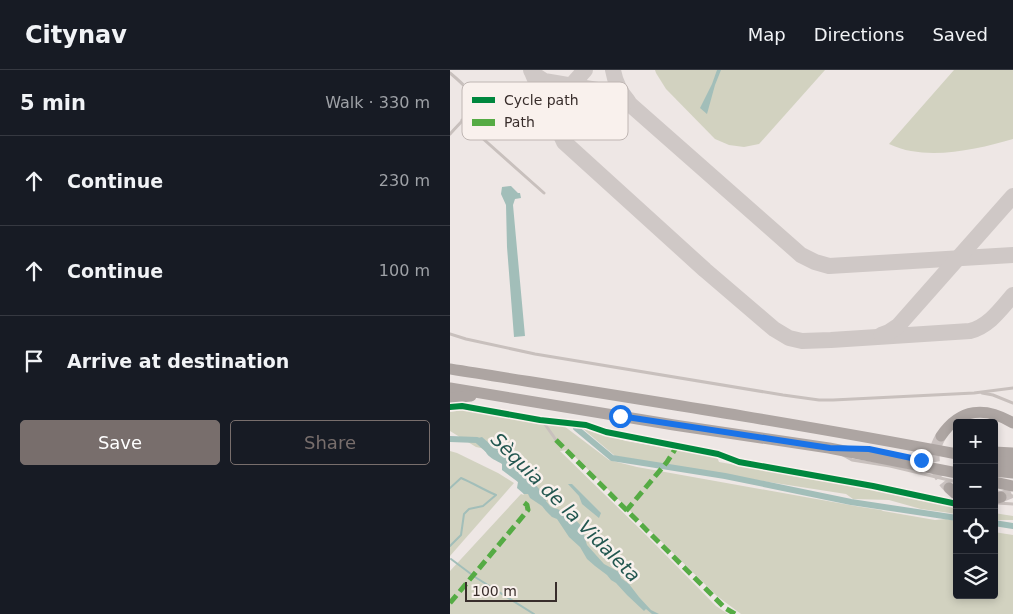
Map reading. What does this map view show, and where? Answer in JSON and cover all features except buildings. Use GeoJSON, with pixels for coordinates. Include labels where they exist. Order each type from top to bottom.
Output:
{"type":"FeatureCollection","features":[{"type":"Feature","properties":{"kind":"main road"},"geometry":{"type":"LineString","coordinates":[[450,369],[953,453]]}},
{"type":"Feature","properties":{"kind":"main road"},"geometry":{"type":"LineString","coordinates":[[450,388],[674,425],[830,448],[953,472]]}},
{"type":"Feature","properties":{"kind":"main road"},"geometry":{"type":"LineString","coordinates":[[450,398],[496,395]]}},
{"type":"Feature","properties":{"kind":"main road"},"geometry":{"type":"LineString","coordinates":[[941,436],[958,418],[973,413],[993,414],[1013,423]]}},
{"type":"Feature","properties":{"kind":"main road"},"geometry":{"type":"LineString","coordinates":[[904,444],[929,443],[953,446]]}},
{"type":"Feature","properties":{"kind":"main road"},"geometry":{"type":"LineString","coordinates":[[830,448],[869,449],[953,465]]}},
{"type":"Feature","properties":{"kind":"main road"},"geometry":{"type":"LineString","coordinates":[[998,452],[1013,453]]}},
{"type":"Feature","properties":{"kind":"main road"},"geometry":{"type":"LineString","coordinates":[[998,461],[1013,463]]}},
{"type":"Feature","properties":{"kind":"main road"},"geometry":{"type":"LineString","coordinates":[[998,472],[1013,474]]}},
{"type":"Feature","properties":{"kind":"main road"},"geometry":{"type":"LineString","coordinates":[[998,483],[1013,486]]}},
{"type":"Feature","properties":{"kind":"lane"},"geometry":{"type":"LineString","coordinates":[[450,73],[462,84]]}},
{"type":"Feature","properties":{"kind":"lane"},"geometry":{"type":"LineString","coordinates":[[451,131],[462,120]]}},
{"type":"Feature","properties":{"kind":"lane"},"geometry":{"type":"LineString","coordinates":[[484,140],[544,193]]}},
{"type":"Feature","properties":{"kind":"lane"},"geometry":{"type":"LineString","coordinates":[[450,334],[535,354],[809,399],[832,400],[974,393],[1013,388]]}},
{"type":"Feature","properties":{"kind":"lane"},"geometry":{"type":"LineString","coordinates":[[974,393],[994,395],[1013,403]]}},
{"type":"Feature","properties":{"kind":"lane"},"geometry":{"type":"LineString","coordinates":[[542,420],[556,440]]}},
{"type":"Feature","properties":{"kind":"lane"},"geometry":{"type":"LineString","coordinates":[[830,448],[852,460],[890,466],[953,488]]}},
{"type":"Feature","properties":{"kind":"lane"},"geometry":{"type":"LineString","coordinates":[[998,497],[1013,496]]}},
{"type":"Feature","properties":{"kind":"lane"},"geometry":{"type":"LineString","coordinates":[[998,498],[1013,504]]}},
{"type":"Feature","properties":{"kind":"green space"},"geometry":{"type":"Polygon","coordinates":[[[655,70],[825,70],[759,144],[744,147],[729,145],[715,139],[666,89],[655,70]]]}},
{"type":"Feature","properties":{"kind":"green space"},"geometry":{"type":"Polygon","coordinates":[[[954,70],[1013,70],[1013,139],[989,146],[936,153],[908,151],[889,144],[954,70]]]}},
{"type":"Feature","properties":{"kind":"green space"},"geometry":{"type":"Polygon","coordinates":[[[463,410],[564,426],[609,460],[637,467],[935,520],[953,520],[953,599],[998,599],[998,533],[1013,535],[1013,614],[741,614],[717,596],[568,450],[560,451],[716,606],[728,614],[450,614],[450,571],[521,494],[524,495],[504,453],[476,447],[450,431],[450,412],[463,410]]]}},
{"type":"Feature","properties":{"kind":"green space"},"geometry":{"type":"Polygon","coordinates":[[[582,428],[626,441],[717,457],[719,462],[953,505],[953,513],[921,509],[889,500],[853,499],[846,494],[615,456],[582,428]]]}},
{"type":"Feature","properties":{"kind":"green space"},"geometry":{"type":"Polygon","coordinates":[[[450,451],[498,473],[514,483],[450,556],[450,451]]]}},
{"type":"Feature","properties":{"kind":"green space"},"geometry":{"type":"Polygon","coordinates":[[[998,514],[1013,516],[1013,520],[998,520],[998,514]]]}},
{"type":"Feature","properties":{"kind":"water"},"geometry":{"type":"Polygon","coordinates":[[[717,70],[721,70],[707,114],[700,108],[717,70]]]}},
{"type":"Feature","properties":{"kind":"water"},"geometry":{"type":"Polygon","coordinates":[[[511,186],[520,193],[521,198],[515,199],[513,205],[525,336],[514,337],[507,247],[506,205],[501,194],[502,187],[511,186]]]}},
{"type":"Feature","properties":{"kind":"water"},"geometry":{"type":"Polygon","coordinates":[[[482,437],[490,444],[503,448],[537,477],[534,483],[545,493],[548,498],[546,501],[550,506],[561,510],[577,522],[586,532],[584,535],[587,545],[604,564],[619,572],[621,578],[629,584],[651,610],[659,614],[652,614],[646,609],[644,611],[616,583],[587,559],[580,547],[569,537],[557,519],[552,517],[542,506],[530,498],[528,494],[524,494],[517,488],[518,482],[502,470],[502,464],[487,454],[478,438],[482,437]]]}},
{"type":"Feature","properties":{"kind":"water"},"geometry":{"type":"Polygon","coordinates":[[[568,484],[572,484],[601,513],[599,518],[582,504],[579,496],[568,484]]]}},
{"type":"Feature","properties":{"kind":"waterway"},"geometry":{"type":"LineString","coordinates":[[576,428],[612,458],[725,476],[851,502],[953,517]]}},
{"type":"Feature","properties":{"kind":"waterway","name":"Sèquia de la Vidaleta"},"geometry":{"type":"LineString","coordinates":[[450,439],[477,440],[487,449]]}},
{"type":"Feature","properties":{"kind":"waterway"},"geometry":{"type":"LineString","coordinates":[[450,488],[461,478],[496,495],[483,506],[469,509],[464,514],[461,535],[450,546]]}},
{"type":"Feature","properties":{"kind":"waterway"},"geometry":{"type":"LineString","coordinates":[[998,524],[1013,526]]}},
{"type":"Feature","properties":{"kind":"waterway"},"geometry":{"type":"LineString","coordinates":[[451,559],[471,574]]}},
{"type":"Feature","properties":{"kind":"waterway"},"geometry":{"type":"LineString","coordinates":[[475,577],[534,614]]}},
{"type":"Feature","properties":{"kind":"taxiway"},"geometry":{"type":"LineString","coordinates":[[531,70],[544,81],[550,82]]}},
{"type":"Feature","properties":{"kind":"taxiway"},"geometry":{"type":"LineString","coordinates":[[574,82],[585,70]]}},
{"type":"Feature","properties":{"kind":"taxiway"},"geometry":{"type":"LineString","coordinates":[[613,70],[616,82]]}},
{"type":"Feature","properties":{"kind":"taxiway"},"geometry":{"type":"LineString","coordinates":[[532,72],[536,82]]}},
{"type":"Feature","properties":{"kind":"taxiway"},"geometry":{"type":"LineString","coordinates":[[628,103],[801,255],[815,262],[829,266],[1013,255]]}},
{"type":"Feature","properties":{"kind":"taxiway"},"geometry":{"type":"LineString","coordinates":[[563,140],[705,270],[774,329],[789,338],[802,341],[831,340],[970,331],[989,321],[1013,295]]}},
{"type":"Feature","properties":{"kind":"taxiway"},"geometry":{"type":"LineString","coordinates":[[881,335],[898,326],[1013,196]]}},
{"type":"Feature","properties":{"kind":"tunnel"},"geometry":{"type":"LineString","coordinates":[[941,436],[935,450],[934,463],[939,476],[949,488]]}},
{"type":"Feature","properties":{"kind":"tunnel"},"geometry":{"type":"LineString","coordinates":[[1001,497],[1013,492]]}},
{"type":"Feature","properties":{"kind":"marked path"},"geometry":{"type":"LineString","coordinates":[[556,440],[725,608],[735,614]]}},
{"type":"Feature","properties":{"kind":"marked path"},"geometry":{"type":"LineString","coordinates":[[626,511],[667,462],[677,446]]}},
{"type":"Feature","properties":{"kind":"marked path"},"geometry":{"type":"LineString","coordinates":[[450,603],[528,510],[527,505],[522,501]]}},
{"type":"Feature","properties":{"kind":"cycle path"},"geometry":{"type":"LineString","coordinates":[[450,407],[462,406],[540,420],[586,425],[606,432],[718,454],[739,462],[873,486],[953,503]]}},
{"type":"Feature","properties":{"kind":"route"},"geometry":{"type":"LineString","coordinates":[[620,416],[830,448],[869,449],[921,460]]}}]}
